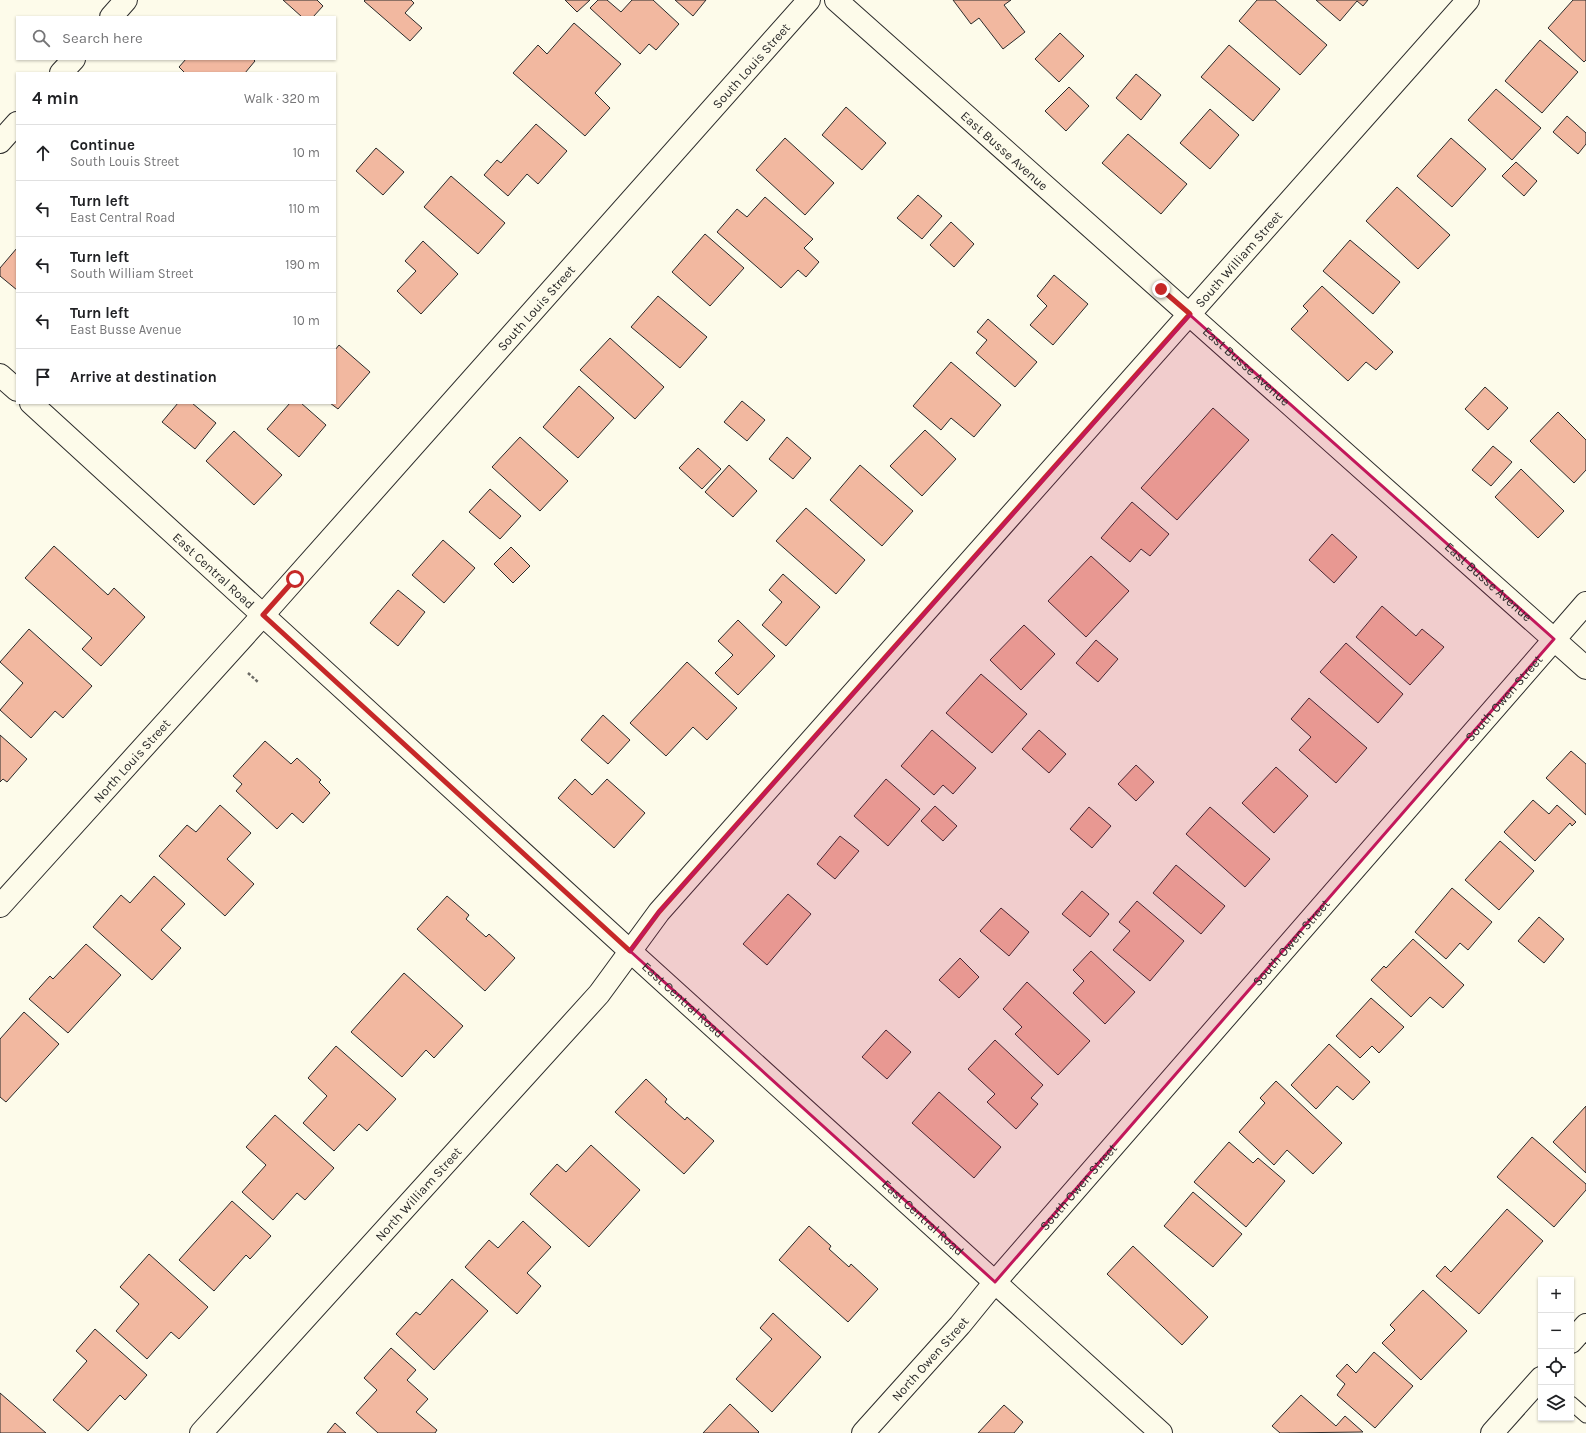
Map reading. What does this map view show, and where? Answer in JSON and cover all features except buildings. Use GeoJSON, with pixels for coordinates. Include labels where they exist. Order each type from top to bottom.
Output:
{"type":"FeatureCollection","features":[{"type":"Feature","properties":{"kind":"street"},"geometry":{"type":"LineString","coordinates":[[112,16],[126,0]]}},
{"type":"Feature","properties":{"kind":"street","name":"South Louis Street"},"geometry":{"type":"LineString","coordinates":[[263,615],[809,0]]}},
{"type":"Feature","properties":{"kind":"street","name":"East Busse Avenue"},"geometry":{"type":"LineString","coordinates":[[836,0],[1586,668]]}},
{"type":"Feature","properties":{"kind":"street","name":"South William Street"},"geometry":{"type":"LineString","coordinates":[[630,951],[659,912],[1468,0]]}},
{"type":"Feature","properties":{"kind":"street"},"geometry":{"type":"LineString","coordinates":[[62,72],[73,60]]}},
{"type":"Feature","properties":{"kind":"street"},"geometry":{"type":"LineString","coordinates":[[0,142],[16,124]]}},
{"type":"Feature","properties":{"kind":"street"},"geometry":{"type":"LineString","coordinates":[[0,375],[16,389]]}},
{"type":"Feature","properties":{"kind":"street","name":"East Central Road"},"geometry":{"type":"LineString","coordinates":[[32,404],[630,951],[1161,1433]]}},
{"type":"Feature","properties":{"kind":"street","name":"South Owen Street"},"geometry":{"type":"LineString","coordinates":[[995,1282],[1586,603]]}},
{"type":"Feature","properties":{"kind":"street","name":"North Louis Street"},"geometry":{"type":"LineString","coordinates":[[0,906],[263,615]]}},
{"type":"Feature","properties":{"kind":"street","name":"North William Street"},"geometry":{"type":"LineString","coordinates":[[201,1433],[599,994],[630,951]]}},
{"type":"Feature","properties":{"kind":"street","name":"North Owen Street"},"geometry":{"type":"LineString","coordinates":[[863,1433],[960,1325],[995,1282]]}},
{"type":"Feature","properties":{"kind":"street"},"geometry":{"type":"LineString","coordinates":[[1574,1339],[1586,1325]]}},
{"type":"Feature","properties":{"kind":"street"},"geometry":{"type":"LineString","coordinates":[[1492,1433],[1538,1381]]}},
{"type":"Feature","properties":{"kind":"lane"},"geometry":{"type":"LineString","coordinates":[[1574,1406],[1586,1416]]}},
{"type":"Feature","properties":{"kind":"path"},"geometry":{"type":"LineString","coordinates":[[248,673],[258,682]]}},
{"type":"Feature","properties":{"kind":"highlighted area"},"geometry":{"type":"Polygon","coordinates":[[[1190,315],[1554,639],[995,1282],[630,951],[659,912],[1190,315]]]}},
{"type":"Feature","properties":{"kind":"route"},"geometry":{"type":"LineString","coordinates":[[295,579],[263,615],[630,951],[659,912],[1190,314],[1161,289]]}}]}
